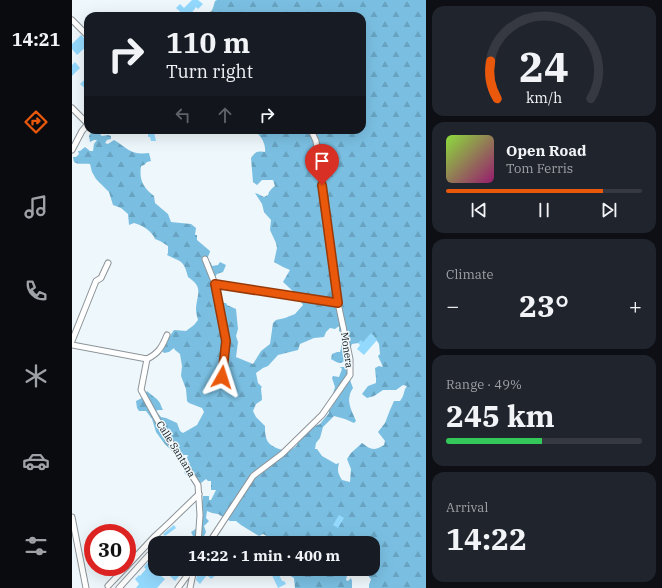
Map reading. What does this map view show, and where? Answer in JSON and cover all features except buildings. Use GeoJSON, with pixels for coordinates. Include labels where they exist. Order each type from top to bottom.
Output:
{"type":"FeatureCollection","features":[{"type":"Feature","properties":{"kind":"street"},"geometry":{"type":"LineString","coordinates":[[72,20],[84,32]]}},
{"type":"Feature","properties":{"kind":"street"},"geometry":{"type":"LineString","coordinates":[[72,108],[84,120]]}},
{"type":"Feature","properties":{"kind":"street"},"geometry":{"type":"LineString","coordinates":[[72,150],[84,129]]}},
{"type":"Feature","properties":{"kind":"street","name":"Monera"},"geometry":{"type":"LineString","coordinates":[[214,536],[253,476],[282,454],[322,415],[350,375],[350,359],[338,303],[316,141],[313,134]]}},
{"type":"Feature","properties":{"kind":"street"},"geometry":{"type":"LineString","coordinates":[[205,259],[215,284],[226,341],[222,377]]}},
{"type":"Feature","properties":{"kind":"street"},"geometry":{"type":"LineString","coordinates":[[72,341],[96,281],[101,278],[108,263]]}},
{"type":"Feature","properties":{"kind":"street"},"geometry":{"type":"LineString","coordinates":[[215,284],[338,303]]}},
{"type":"Feature","properties":{"kind":"street"},"geometry":{"type":"LineString","coordinates":[[72,346],[148,359],[156,355],[163,346],[167,335]]}},
{"type":"Feature","properties":{"kind":"street","name":"Calle Santana"},"geometry":{"type":"LineString","coordinates":[[148,359],[141,390],[164,432],[198,485],[200,516],[199,536]]}},
{"type":"Feature","properties":{"kind":"street"},"geometry":{"type":"LineString","coordinates":[[136,556],[199,494]]}},
{"type":"Feature","properties":{"kind":"street"},"geometry":{"type":"LineString","coordinates":[[72,517],[86,588]]}},
{"type":"Feature","properties":{"kind":"street"},"geometry":{"type":"LineString","coordinates":[[119,588],[148,556]]}},
{"type":"Feature","properties":{"kind":"street"},"geometry":{"type":"LineString","coordinates":[[108,586],[117,576]]}},
{"type":"Feature","properties":{"kind":"street"},"geometry":{"type":"LineString","coordinates":[[178,588],[187,576]]}},
{"type":"Feature","properties":{"kind":"street"},"geometry":{"type":"LineString","coordinates":[[190,588],[192,576]]}},
{"type":"Feature","properties":{"kind":"green space"},"geometry":{"type":"Polygon","coordinates":[[[217,0],[426,0],[426,588],[369,588],[371,579],[368,576],[380,576],[380,536],[267,536],[263,534],[259,536],[236,521],[230,521],[218,514],[207,511],[206,518],[209,521],[204,526],[206,532],[204,536],[193,536],[191,532],[197,528],[199,524],[197,512],[202,503],[203,496],[209,496],[209,500],[211,500],[216,490],[211,490],[211,481],[206,479],[201,483],[187,477],[184,471],[190,464],[187,458],[188,455],[174,453],[156,432],[152,419],[146,411],[139,411],[137,408],[136,401],[142,398],[147,391],[160,403],[163,410],[156,411],[161,417],[177,423],[180,431],[183,433],[197,425],[204,412],[202,408],[187,401],[186,389],[181,376],[182,366],[180,354],[174,348],[169,352],[164,353],[162,351],[163,346],[174,330],[186,331],[198,320],[196,309],[198,288],[196,284],[188,277],[183,264],[167,255],[168,246],[155,239],[152,233],[140,225],[134,223],[129,225],[128,214],[121,208],[113,205],[109,192],[96,179],[90,164],[74,162],[73,157],[76,157],[79,154],[78,151],[85,147],[90,151],[93,151],[94,144],[97,140],[90,142],[90,134],[100,134],[102,136],[108,135],[111,136],[111,139],[107,140],[105,143],[108,144],[114,140],[134,152],[149,153],[151,161],[141,166],[141,179],[147,189],[154,196],[155,203],[168,214],[171,222],[191,224],[196,228],[195,235],[197,235],[197,240],[210,251],[207,259],[212,266],[218,265],[220,262],[226,265],[223,272],[217,274],[215,277],[219,284],[223,303],[226,303],[227,305],[236,309],[238,329],[236,336],[238,342],[236,357],[253,364],[261,351],[270,344],[273,323],[276,320],[295,314],[303,305],[295,293],[283,282],[290,270],[274,262],[277,248],[270,230],[271,220],[264,212],[262,204],[255,193],[264,197],[268,195],[270,190],[275,186],[273,180],[262,180],[257,185],[253,182],[251,158],[257,152],[265,152],[264,143],[258,134],[366,134],[366,12],[211,12],[215,1],[217,0]],[[339,326],[335,329],[330,328],[324,337],[314,338],[300,344],[298,350],[278,355],[268,366],[256,373],[258,383],[262,387],[262,400],[256,404],[253,411],[256,417],[265,426],[266,438],[270,444],[282,450],[292,449],[297,445],[299,439],[297,435],[300,435],[306,430],[320,424],[329,413],[329,410],[332,407],[332,397],[335,387],[332,378],[333,376],[339,377],[342,369],[340,367],[348,367],[347,372],[353,388],[349,401],[356,421],[354,423],[334,416],[323,427],[315,449],[317,449],[322,456],[336,464],[339,463],[338,472],[342,480],[350,482],[351,469],[347,459],[362,443],[373,449],[384,445],[385,441],[378,432],[385,423],[394,401],[400,401],[407,386],[403,385],[396,390],[383,390],[374,396],[367,398],[362,394],[368,386],[376,383],[375,368],[379,366],[383,367],[378,356],[380,354],[379,344],[373,335],[365,342],[352,344],[348,358],[341,363],[338,363],[331,359],[332,354],[340,352],[344,336],[339,331],[339,326]]]}},
{"type":"Feature","properties":{"kind":"green space"},"geometry":{"type":"Polygon","coordinates":[[[290,576],[347,576],[346,580],[348,581],[351,578],[352,588],[295,588],[294,578],[290,576]]]}},
{"type":"Feature","properties":{"kind":"route"},"geometry":{"type":"LineString","coordinates":[[222,377],[226,341],[215,284],[338,303],[322,185]]}}]}
